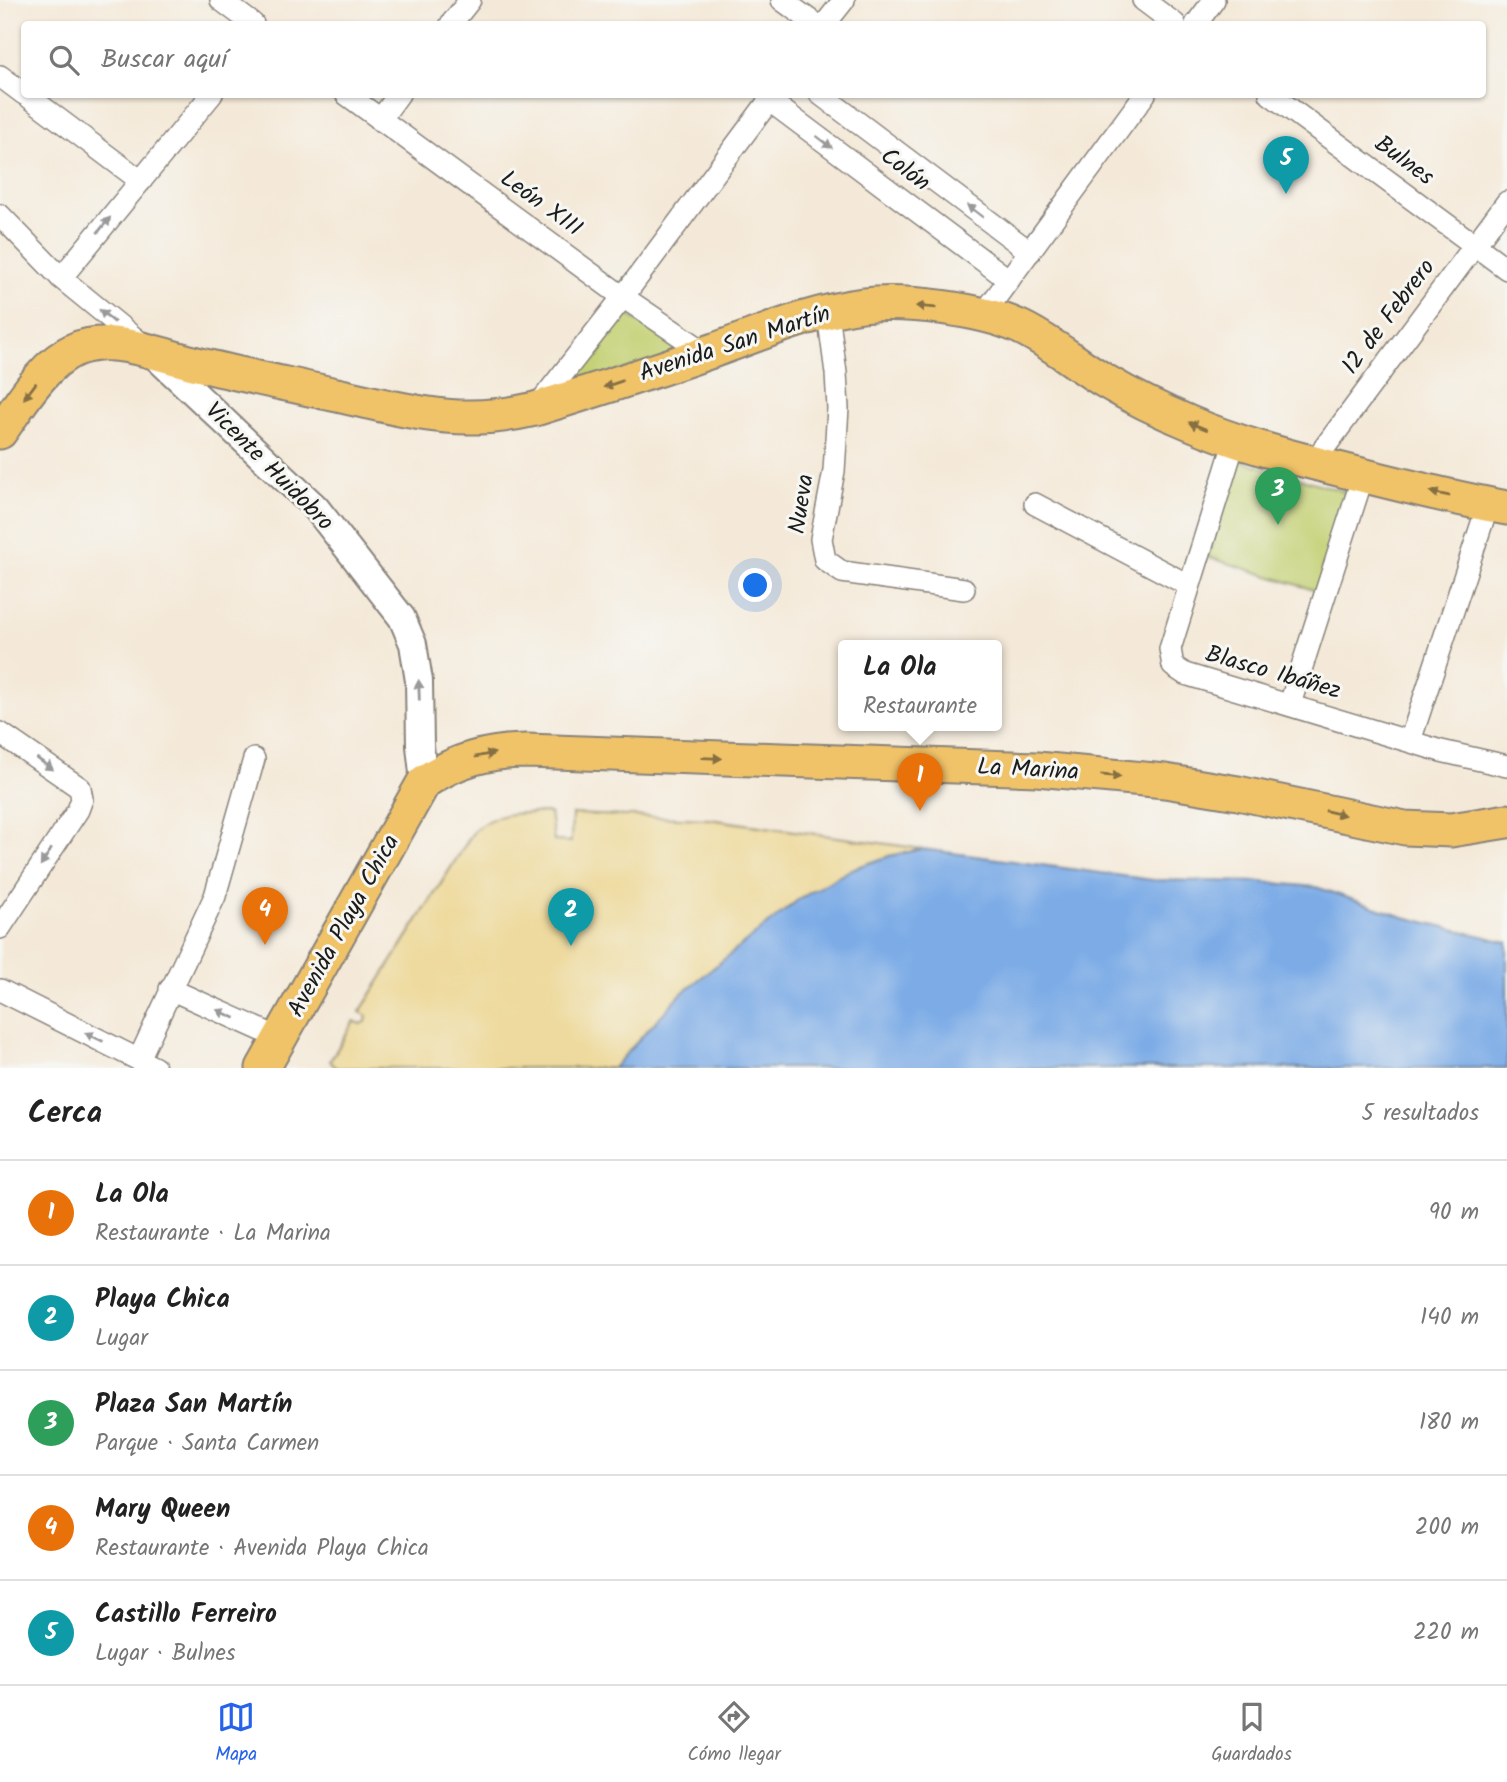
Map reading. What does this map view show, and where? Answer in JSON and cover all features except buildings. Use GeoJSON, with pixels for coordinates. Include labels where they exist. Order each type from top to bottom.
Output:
{"type":"FeatureCollection","features":[{"type":"Feature","properties":{"kind":"main road","name":"Avenida San Martín"},"geometry":{"type":"LineString","coordinates":[[0,432],[36,382],[65,354],[85,345],[111,342],[152,354],[427,415],[469,419],[535,409],[790,323],[865,305],[897,305],[983,315],[1017,326],[1037,335],[1107,382],[1148,404],[1235,440],[1363,476],[1497,506]]}},
{"type":"Feature","properties":{"kind":"main road","name":"La Marina"},"geometry":{"type":"LineString","coordinates":[[424,782],[468,758],[507,751],[1037,769],[1165,781],[1416,829],[1472,828],[1507,821]]}},
{"type":"Feature","properties":{"kind":"main road","name":"Avenida Playa Chica"},"geometry":{"type":"LineString","coordinates":[[263,1068],[424,782]]}},
{"type":"Feature","properties":{"kind":"street"},"geometry":{"type":"LineString","coordinates":[[221,0],[249,21]]}},
{"type":"Feature","properties":{"kind":"street"},"geometry":{"type":"LineString","coordinates":[[453,21],[470,0]]}},
{"type":"Feature","properties":{"kind":"street"},"geometry":{"type":"LineString","coordinates":[[782,0],[812,21]]}},
{"type":"Feature","properties":{"kind":"street"},"geometry":{"type":"LineString","coordinates":[[827,21],[844,0]]}},
{"type":"Feature","properties":{"kind":"street"},"geometry":{"type":"LineString","coordinates":[[1143,0],[1171,21]]}},
{"type":"Feature","properties":{"kind":"street"},"geometry":{"type":"LineString","coordinates":[[1198,21],[1214,0]]}},
{"type":"Feature","properties":{"kind":"street"},"geometry":{"type":"LineString","coordinates":[[0,76],[21,91]]}},
{"type":"Feature","properties":{"kind":"street"},"geometry":{"type":"LineString","coordinates":[[30,98],[141,181]]}},
{"type":"Feature","properties":{"kind":"street"},"geometry":{"type":"LineString","coordinates":[[61,278],[209,98]]}},
{"type":"Feature","properties":{"kind":"street","name":"León XIII"},"geometry":{"type":"LineString","coordinates":[[351,98],[624,297],[706,353]]}},
{"type":"Feature","properties":{"kind":"street"},"geometry":{"type":"LineString","coordinates":[[380,120],[396,98]]}},
{"type":"Feature","properties":{"kind":"street"},"geometry":{"type":"LineString","coordinates":[[535,409],[624,297],[772,98]]}},
{"type":"Feature","properties":{"kind":"street","name":"Colón"},"geometry":{"type":"LineString","coordinates":[[772,98],[1009,281]]}},
{"type":"Feature","properties":{"kind":"street","name":"Colón"},"geometry":{"type":"LineString","coordinates":[[825,98],[1030,252]]}},
{"type":"Feature","properties":{"kind":"street"},"geometry":{"type":"LineString","coordinates":[[983,315],[1142,98]]}},
{"type":"Feature","properties":{"kind":"street","name":"Bulnes"},"geometry":{"type":"LineString","coordinates":[[1275,98],[1507,269]]}},
{"type":"Feature","properties":{"kind":"street","name":"12 de Febrero"},"geometry":{"type":"LineString","coordinates":[[1313,463],[1507,202]]}},
{"type":"Feature","properties":{"kind":"street","name":"Vicente Huidobro"},"geometry":{"type":"LineString","coordinates":[[0,215],[61,278],[152,354],[316,508],[402,618],[413,644],[419,681],[420,746],[424,782]]}},
{"type":"Feature","properties":{"kind":"street","name":"Nueva"},"geometry":{"type":"LineString","coordinates":[[828,313],[838,408],[834,471],[821,539],[825,560],[842,572],[964,589]]}},
{"type":"Feature","properties":{"kind":"street","name":"Blasco Ibáñez"},"geometry":{"type":"LineString","coordinates":[[1235,440],[1170,649],[1173,666],[1185,674],[1410,741],[1507,766]]}},
{"type":"Feature","properties":{"kind":"street"},"geometry":{"type":"LineString","coordinates":[[1290,704],[1363,476]]}},
{"type":"Feature","properties":{"kind":"street"},"geometry":{"type":"LineString","coordinates":[[1035,504],[1188,585]]}},
{"type":"Feature","properties":{"kind":"street"},"geometry":{"type":"LineString","coordinates":[[1410,741],[1497,506]]}},
{"type":"Feature","properties":{"kind":"street"},"geometry":{"type":"LineString","coordinates":[[0,733],[80,788],[82,799],[78,810],[0,928]]}},
{"type":"Feature","properties":{"kind":"street"},"geometry":{"type":"LineString","coordinates":[[0,990],[147,1063],[170,989],[215,896],[254,759]]}},
{"type":"Feature","properties":{"kind":"street"},"geometry":{"type":"LineString","coordinates":[[170,989],[281,1039]]}},
{"type":"Feature","properties":{"kind":"green space"},"geometry":{"type":"Polygon","coordinates":[[[624,312],[685,353],[558,396],[624,312]]]}},
{"type":"Feature","properties":{"kind":"green space"},"geometry":{"type":"Polygon","coordinates":[[[1235,459],[1349,493],[1317,591],[1208,557],[1235,459]]]}},
{"type":"Feature","properties":{"kind":"sand"},"geometry":{"type":"Polygon","coordinates":[[[550,813],[554,841],[571,842],[572,814],[709,819],[923,849],[889,856],[682,993],[613,1068],[336,1068],[330,1061],[354,1021],[361,1024],[366,1022],[367,1016],[360,1012],[474,831],[500,816],[550,813]]]}},
{"type":"Feature","properties":{"kind":"water"},"geometry":{"type":"Polygon","coordinates":[[[923,849],[1153,880],[1262,882],[1316,887],[1404,917],[1507,942],[1507,1068],[613,1068],[682,993],[799,899],[852,869],[889,856],[923,849]]]}},
{"type":"Feature","properties":{"kind":"place","name":"Castillo Ferreiro"},"geometry":{"type":"Point","coordinates":[1286,194]}},
{"type":"Feature","properties":{"kind":"place","name":"Plaza San Martín"},"geometry":{"type":"Point","coordinates":[1278,525]}},
{"type":"Feature","properties":{"kind":"place","name":"La Ola"},"geometry":{"type":"Point","coordinates":[920,811]}},
{"type":"Feature","properties":{"kind":"place","name":"Mary Queen"},"geometry":{"type":"Point","coordinates":[265,945]}},
{"type":"Feature","properties":{"kind":"place","name":"Playa Chica"},"geometry":{"type":"Point","coordinates":[571,946]}}]}
